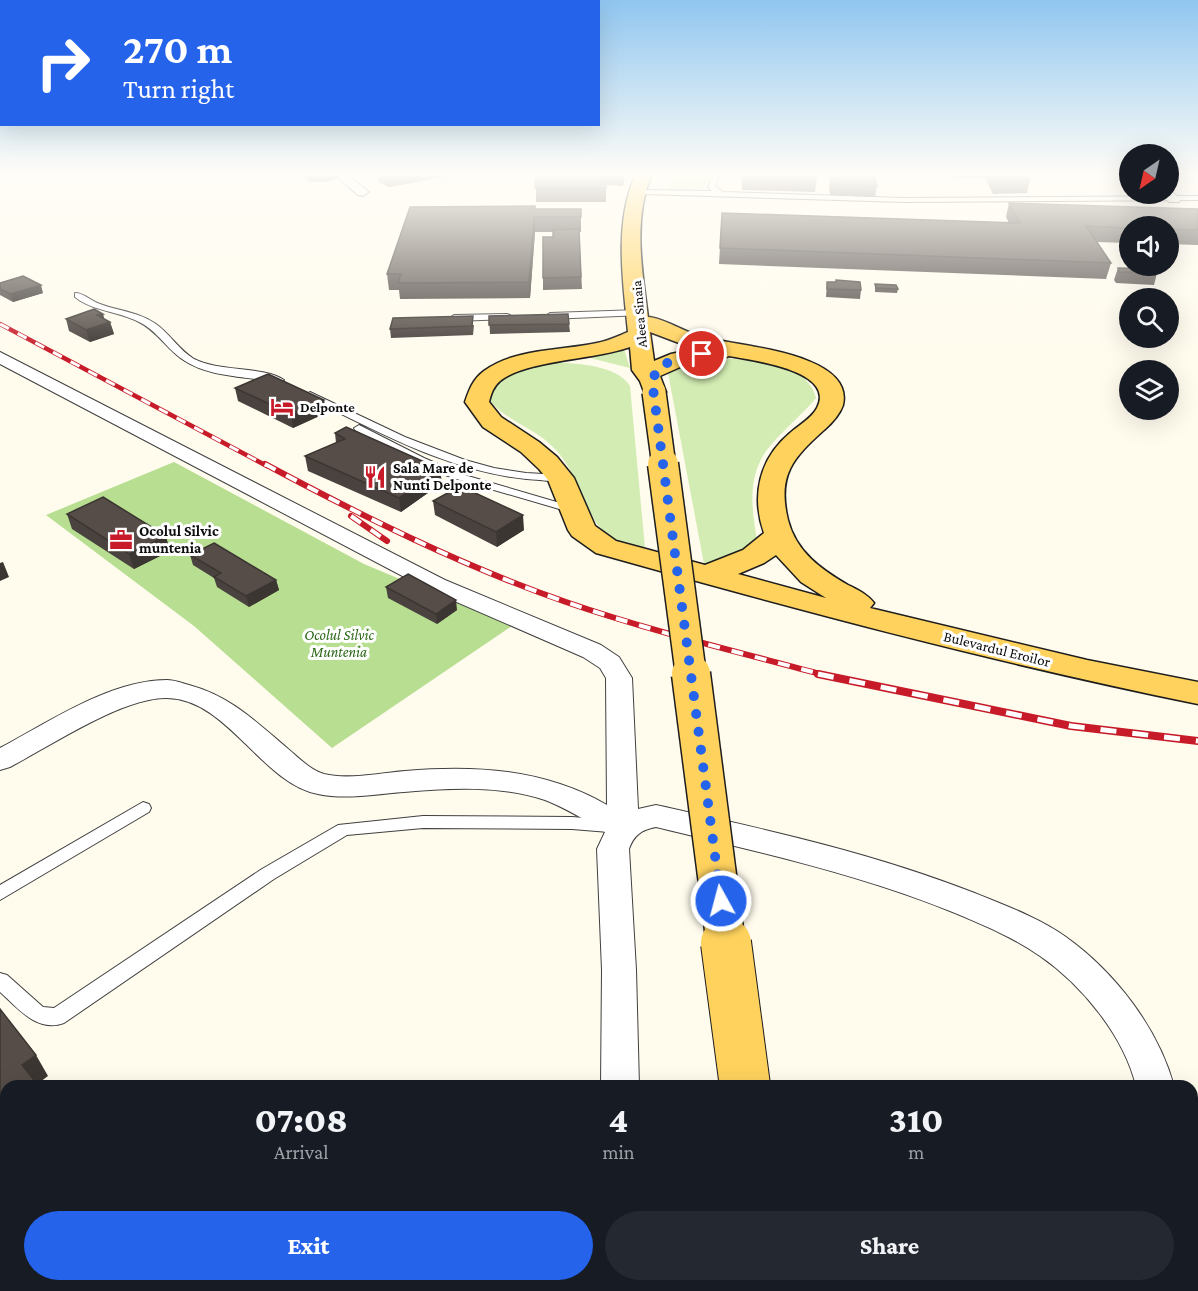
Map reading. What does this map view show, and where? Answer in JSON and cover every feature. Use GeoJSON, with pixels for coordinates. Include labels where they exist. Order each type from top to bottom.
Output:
{"type":"FeatureCollection","features":[{"type":"Feature","properties":{"kind":"main road","name":"Aleea Sinaia"},"geometry":{"type":"LineString","coordinates":[[642,236],[644,370],[654,381],[744,1080]]}},
{"type":"Feature","properties":{"kind":"main road"},"geometry":{"type":"LineString","coordinates":[[561,478],[530,447],[492,422],[477,402],[477,393],[482,383],[494,374],[520,364],[597,350],[643,324],[692,341],[772,357],[803,366],[828,385],[832,396],[830,406],[822,418],[790,445],[774,472],[771,498],[773,541],[785,597]]}},
{"type":"Feature","properties":{"kind":"main road"},"geometry":{"type":"LineString","coordinates":[[561,356],[621,369],[654,381],[672,361],[740,352]]}},
{"type":"Feature","properties":{"kind":"main road","name":"Bulevardul Eroilor"},"geometry":{"type":"LineString","coordinates":[[561,478],[582,530],[606,547],[785,597],[1087,671],[1198,693]]}},
{"type":"Feature","properties":{"kind":"main road"},"geometry":{"type":"LineString","coordinates":[[773,541],[822,583],[867,608]]}},
{"type":"Feature","properties":{"kind":"main road"},"geometry":{"type":"LineString","coordinates":[[704,575],[752,558],[773,541]]}},
{"type":"Feature","properties":{"kind":"main road"},"geometry":{"type":"LineString","coordinates":[[785,597],[798,564]]}},
{"type":"Feature","properties":{"kind":"main road","name":"Bulevardul Eroilor"},"geometry":{"type":"LineString","coordinates":[[785,597],[867,608],[1088,660],[1198,682]]}},
{"type":"Feature","properties":{"kind":"street"},"geometry":{"type":"LineString","coordinates":[[0,357],[426,579],[592,651],[610,663],[620,678],[623,828]]}},
{"type":"Feature","properties":{"kind":"street"},"geometry":{"type":"LineString","coordinates":[[0,760],[108,703],[140,691],[169,689],[203,698],[226,712],[296,772],[319,784],[350,786],[446,778],[498,780],[548,790],[578,802],[623,828]]}},
{"type":"Feature","properties":{"kind":"street"},"geometry":{"type":"LineString","coordinates":[[620,1080],[619,970],[613,849],[618,832],[632,821],[656,816],[762,841],[921,887],[1015,925],[1061,953],[1102,990],[1132,1034],[1154,1080]]}},
{"type":"Feature","properties":{"kind":"lane"},"geometry":{"type":"LineString","coordinates":[[78,295],[96,307],[133,315],[149,323],[160,330],[188,359],[202,365],[253,374],[448,460],[506,475],[561,478]]}},
{"type":"Feature","properties":{"kind":"lane"},"geometry":{"type":"LineString","coordinates":[[536,316],[643,324]]}},
{"type":"Feature","properties":{"kind":"lane"},"geometry":{"type":"LineString","coordinates":[[440,319],[512,317]]}},
{"type":"Feature","properties":{"kind":"lane"},"geometry":{"type":"LineString","coordinates":[[291,390],[440,470],[502,491],[573,510]]}},
{"type":"Feature","properties":{"kind":"lane"},"geometry":{"type":"LineString","coordinates":[[0,893],[143,808]]}},
{"type":"Feature","properties":{"kind":"lane"},"geometry":{"type":"LineString","coordinates":[[0,981],[39,1015],[57,1017],[268,874],[344,829],[423,822],[572,823],[623,828]]}},
{"type":"Feature","properties":{"kind":"green space"},"geometry":{"type":"Polygon","coordinates":[[[623,346],[630,368],[582,356],[623,346]]]}},
{"type":"Feature","properties":{"kind":"green space"},"geometry":{"type":"Polygon","coordinates":[[[718,358],[760,362],[789,370],[802,377],[811,386],[816,398],[771,445],[757,468],[752,493],[758,546],[728,563],[704,564],[668,373],[673,366],[718,358]]]}},
{"type":"Feature","properties":{"kind":"green space"},"geometry":{"type":"Polygon","coordinates":[[[556,362],[607,370],[624,379],[630,386],[645,548],[624,544],[609,536],[597,524],[566,463],[554,448],[490,401],[498,382],[506,376],[525,368],[556,362]]]}},
{"type":"Feature","properties":{"kind":"green space","name":"Ocolul Silvic Muntenia"},"geometry":{"type":"Polygon","coordinates":[[[174,462],[364,564],[512,626],[332,748],[194,626],[46,515],[174,462]]]}},
{"type":"Feature","properties":{"kind":"building"},"geometry":{"type":"Polygon","coordinates":[[[400,236],[533,236],[529,282],[398,283],[401,274],[387,274],[400,236]]]}},
{"type":"Feature","properties":{"kind":"building"},"geometry":{"type":"Polygon","coordinates":[[[579,236],[581,277],[543,278],[543,237],[579,236]]]}},
{"type":"Feature","properties":{"kind":"building"},"geometry":{"type":"Polygon","coordinates":[[[721,236],[1093,236],[1111,263],[720,248],[721,236]]]}},
{"type":"Feature","properties":{"kind":"building"},"geometry":{"type":"Polygon","coordinates":[[[23,276],[41,285],[11,294],[0,289],[0,283],[23,276]]]}},
{"type":"Feature","properties":{"kind":"building"},"geometry":{"type":"Polygon","coordinates":[[[836,280],[860,282],[861,290],[827,289],[827,282],[836,282],[836,280]]]}},
{"type":"Feature","properties":{"kind":"building"},"geometry":{"type":"Polygon","coordinates":[[[875,284],[896,285],[898,289],[876,288],[875,284]]]}},
{"type":"Feature","properties":{"kind":"building"},"geometry":{"type":"Polygon","coordinates":[[[94,309],[103,314],[97,315],[110,322],[86,330],[66,319],[94,309]]]}},
{"type":"Feature","properties":{"kind":"building"},"geometry":{"type":"Polygon","coordinates":[[[568,314],[569,324],[489,325],[489,316],[568,314]]]}},
{"type":"Feature","properties":{"kind":"building"},"geometry":{"type":"Polygon","coordinates":[[[473,316],[472,326],[390,329],[393,318],[473,316]]]}},
{"type":"Feature","properties":{"kind":"building"},"geometry":{"type":"Polygon","coordinates":[[[268,374],[324,400],[291,414],[235,388],[268,374]]]}},
{"type":"Feature","properties":{"kind":"building","name":"Sala Mare de Nunti Delponte"},"geometry":{"type":"Polygon","coordinates":[[[346,427],[440,469],[399,498],[305,456],[345,439],[335,433],[346,427]]]}},
{"type":"Feature","properties":{"kind":"building"},"geometry":{"type":"Polygon","coordinates":[[[460,486],[523,515],[496,532],[433,501],[460,486]]]}},
{"type":"Feature","properties":{"kind":"building"},"geometry":{"type":"Polygon","coordinates":[[[103,497],[166,536],[129,554],[67,514],[103,497]]]}},
{"type":"Feature","properties":{"kind":"building"},"geometry":{"type":"Polygon","coordinates":[[[214,543],[276,580],[246,596],[214,577],[221,573],[190,555],[214,543]]]}},
{"type":"Feature","properties":{"kind":"building"},"geometry":{"type":"Polygon","coordinates":[[[408,574],[456,600],[436,614],[386,587],[408,574]]]}},
{"type":"Feature","properties":{"kind":"building"},"geometry":{"type":"Polygon","coordinates":[[[0,1009],[36,1055],[22,1065],[34,1080],[0,1080],[0,1009]]]}},
{"type":"Feature","properties":{"kind":"railway"},"geometry":{"type":"LineString","coordinates":[[0,324],[267,466]]}},
{"type":"Feature","properties":{"kind":"railway"},"geometry":{"type":"LineString","coordinates":[[265,464],[413,539],[527,588],[694,641],[824,675]]}},
{"type":"Feature","properties":{"kind":"railway"},"geometry":{"type":"LineString","coordinates":[[351,516],[387,541]]}},
{"type":"Feature","properties":{"kind":"railway"},"geometry":{"type":"LineString","coordinates":[[818,674],[1071,726],[1198,741]]}},
{"type":"Feature","properties":{"kind":"place","name":"Delponte"},"geometry":{"type":"Point","coordinates":[282,407]}},
{"type":"Feature","properties":{"kind":"place","name":"Sala Mare de Nunti Delponte"},"geometry":{"type":"Point","coordinates":[375,477]}},
{"type":"Feature","properties":{"kind":"place","name":"Ocolul Silvic muntenia"},"geometry":{"type":"Point","coordinates":[121,540]}},
{"type":"Feature","properties":{"kind":"route"},"geometry":{"type":"LineString","coordinates":[[702,354],[665,364],[656,370],[652,381],[721,901]]}}]}
